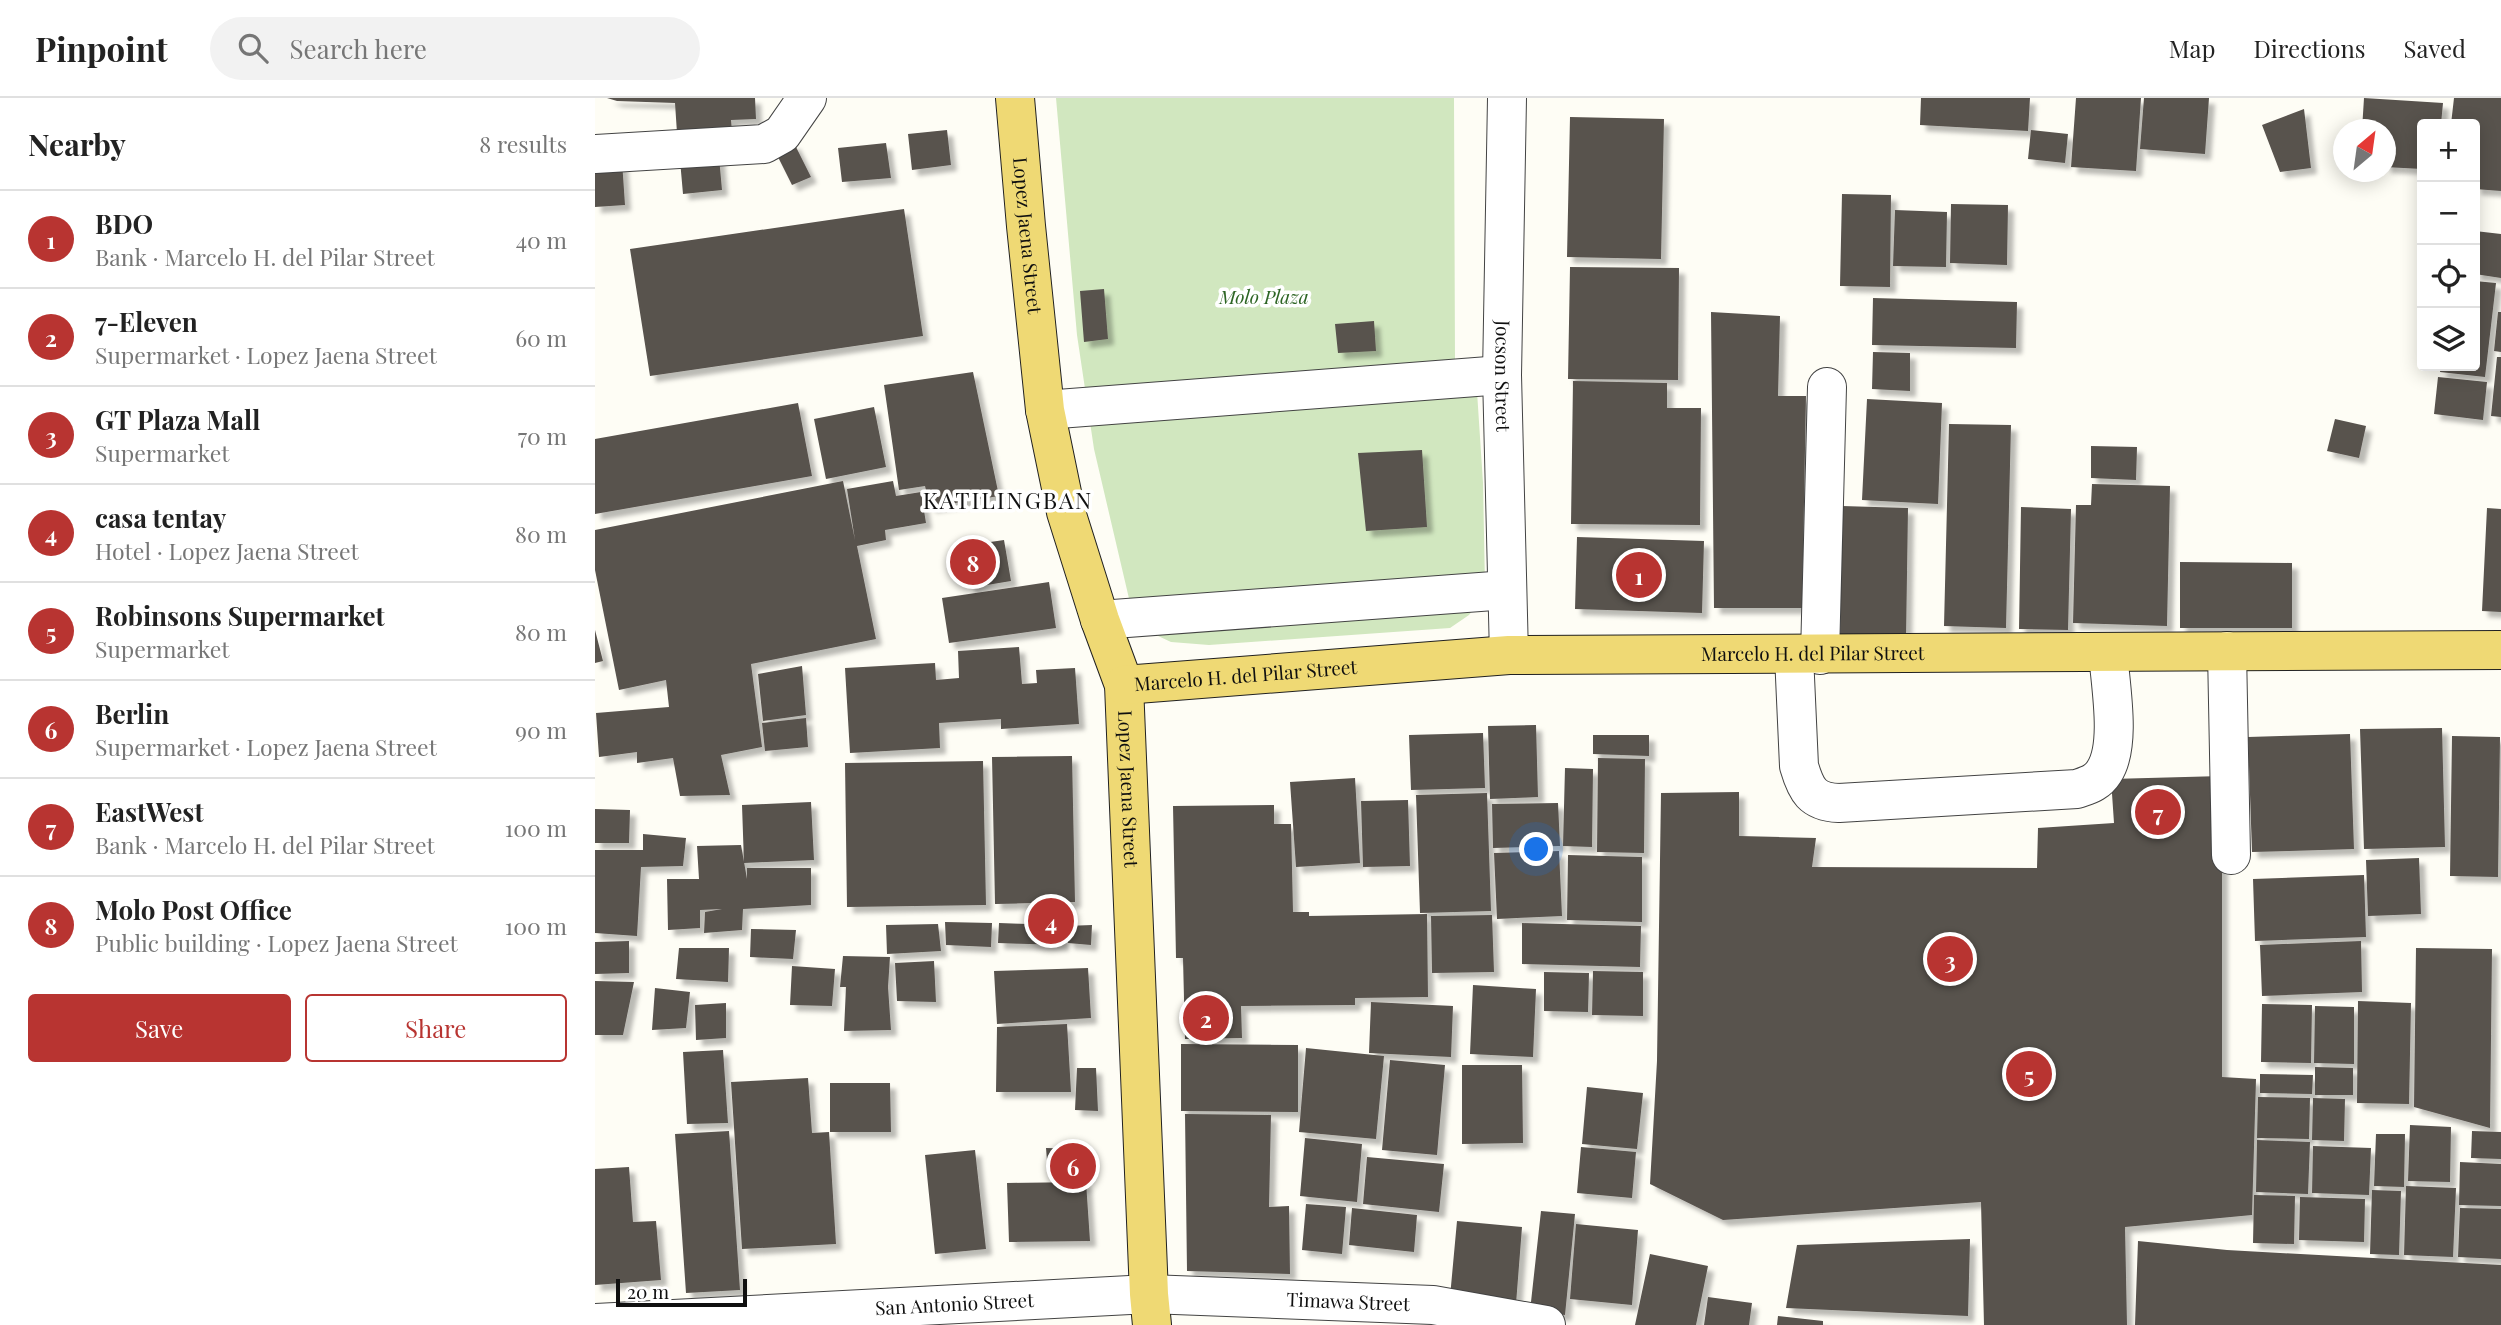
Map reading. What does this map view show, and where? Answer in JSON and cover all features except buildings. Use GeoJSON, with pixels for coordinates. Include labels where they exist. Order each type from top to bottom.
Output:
{"type":"FeatureCollection","features":[{"type":"Feature","properties":{"kind":"main road","name":"Lopez Jaena Street"},"geometry":{"type":"LineString","coordinates":[[1015,98],[1045,410],[1066,512],[1124,685],[1150,1309]]}},
{"type":"Feature","properties":{"kind":"main road","name":"Marcelo H. del Pilar Street"},"geometry":{"type":"LineString","coordinates":[[1124,685],[1509,655],[2501,650]]}},
{"type":"Feature","properties":{"kind":"street"},"geometry":{"type":"LineString","coordinates":[[595,154],[764,144],[782,134],[807,98]]}},
{"type":"Feature","properties":{"kind":"street","name":"Jocson Street"},"geometry":{"type":"LineString","coordinates":[[1507,98],[1502,375],[1509,655]]}},
{"type":"Feature","properties":{"kind":"street"},"geometry":{"type":"LineString","coordinates":[[1045,410],[1502,375]]}},
{"type":"Feature","properties":{"kind":"street"},"geometry":{"type":"LineString","coordinates":[[1827,387],[1799,766],[1804,783],[1812,795],[1825,803],[1839,803],[2077,789],[2094,783],[2105,772],[2113,739],[2108,652]]}},
{"type":"Feature","properties":{"kind":"street"},"geometry":{"type":"LineString","coordinates":[[1100,620],[1507,590]]}},
{"type":"Feature","properties":{"kind":"street"},"geometry":{"type":"LineString","coordinates":[[2227,651],[2231,855]]}},
{"type":"Feature","properties":{"kind":"street","name":"Timawa Street"},"geometry":{"type":"LineString","coordinates":[[1150,1309],[1433,1305],[1546,1325]]}},
{"type":"Feature","properties":{"kind":"street","name":"San Antonio Street"},"geometry":{"type":"LineString","coordinates":[[595,1323],[1150,1309]]}},
{"type":"Feature","properties":{"kind":"green space","name":"Molo Plaza"},"geometry":{"type":"Polygon","coordinates":[[[1056,98],[1454,98],[1455,362],[1475,361],[1483,483],[1485,585],[1478,603],[1469,615],[1450,628],[1209,645],[1171,642],[1156,635],[1131,607],[1094,449],[1077,335],[1056,98]]]}},
{"type":"Feature","properties":{"kind":"place","name":"Molo Post Office"},"geometry":{"type":"Point","coordinates":[973,562]}},
{"type":"Feature","properties":{"kind":"place","name":"BDO"},"geometry":{"type":"Point","coordinates":[1639,575]}},
{"type":"Feature","properties":{"kind":"place","name":"EastWest"},"geometry":{"type":"Point","coordinates":[2158,812]}},
{"type":"Feature","properties":{"kind":"place","name":"casa tentay"},"geometry":{"type":"Point","coordinates":[1051,921]}},
{"type":"Feature","properties":{"kind":"place","name":"GT Plaza Mall"},"geometry":{"type":"Point","coordinates":[1950,959]}},
{"type":"Feature","properties":{"kind":"place","name":"7-Eleven"},"geometry":{"type":"Point","coordinates":[1206,1018]}},
{"type":"Feature","properties":{"kind":"place","name":"Robinsons Supermarket"},"geometry":{"type":"Point","coordinates":[2029,1074]}},
{"type":"Feature","properties":{"kind":"place","name":"Berlin"},"geometry":{"type":"Point","coordinates":[1073,1166]}},
{"type":"Feature","properties":{"kind":"district","name":"KATILINGBAN"},"geometry":{"type":"Point","coordinates":[1008,501]}}]}
